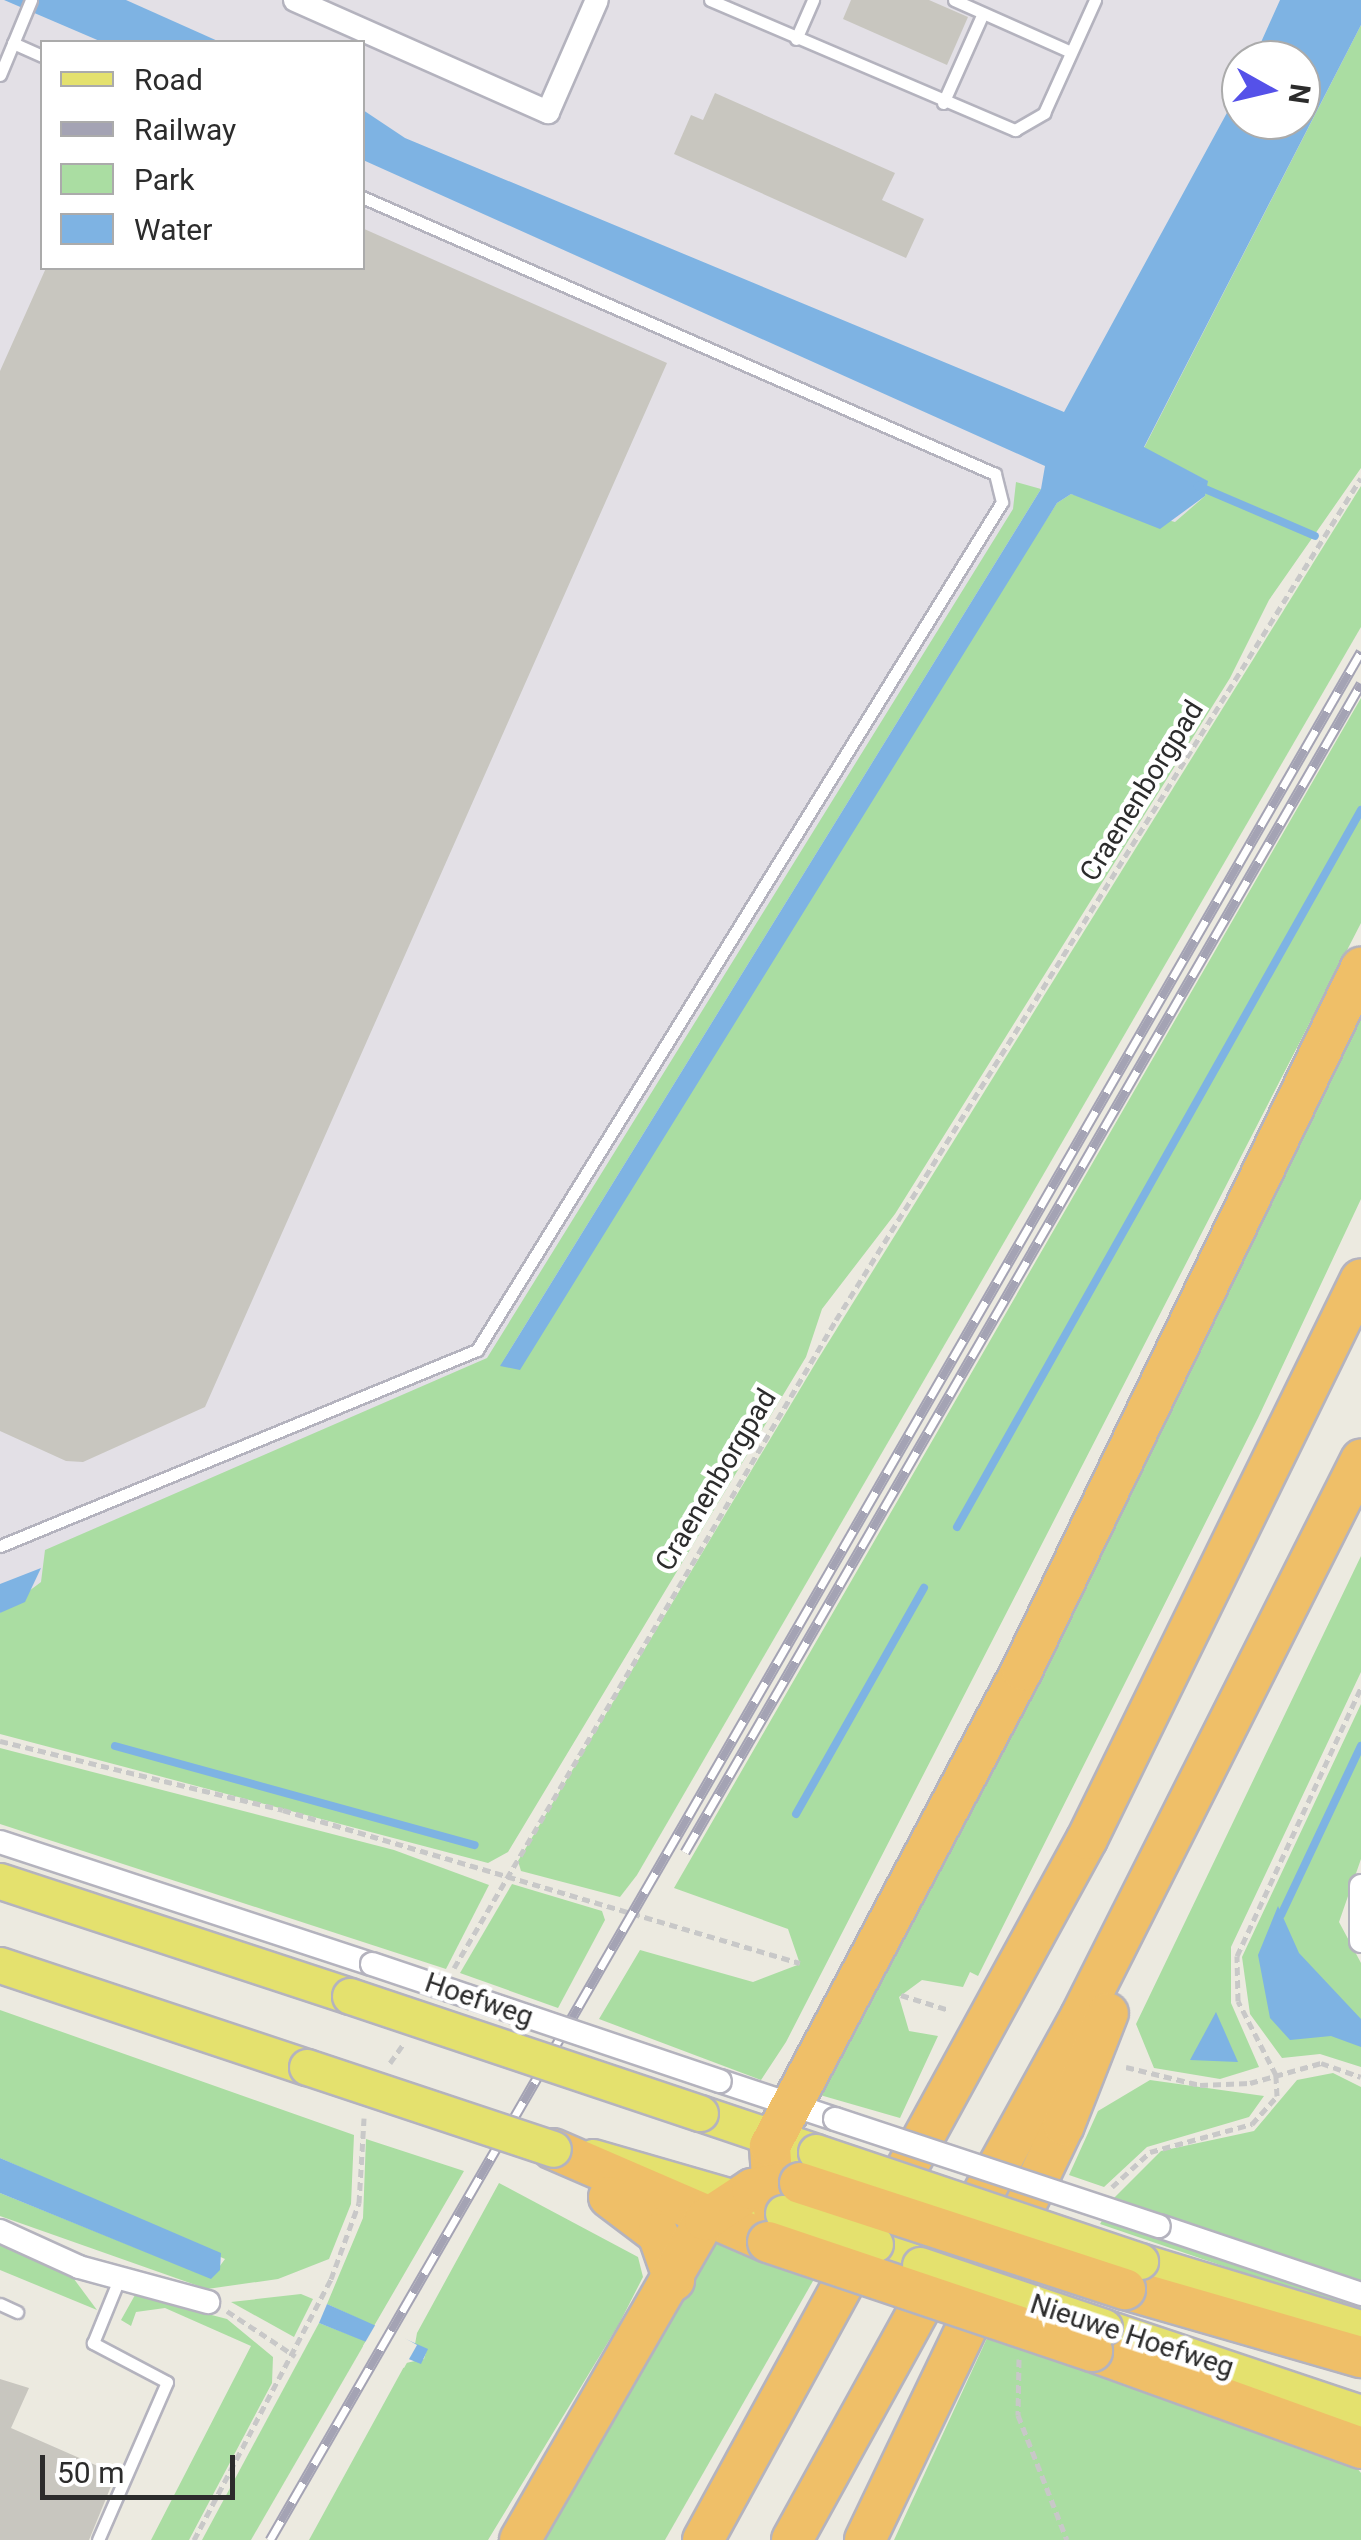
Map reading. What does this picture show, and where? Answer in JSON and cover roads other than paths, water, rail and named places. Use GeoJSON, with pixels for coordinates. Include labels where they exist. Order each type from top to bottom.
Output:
{"type":"FeatureCollection","features":[{"type":"Feature","properties":{"kind":"highway"},"geometry":{"type":"LineString","coordinates":[[520,2540],[674,2280],[769,2200],[783,2121],[1022,1670],[1361,968]]}},
{"type":"Feature","properties":{"kind":"highway"},"geometry":{"type":"LineString","coordinates":[[703,2540],[1088,1839],[1361,1279]]}},
{"type":"Feature","properties":{"kind":"highway"},"geometry":{"type":"LineString","coordinates":[[792,2540],[1185,1818],[1361,1460]]}},
{"type":"Feature","properties":{"kind":"highway"},"geometry":{"type":"LineString","coordinates":[[865,2540],[1064,2125],[1185,1818]]}},
{"type":"Feature","properties":{"kind":"highway"},"geometry":{"type":"LineString","coordinates":[[553,2149],[653,2197],[769,2200],[1133,2275],[1361,2356]]}},
{"type":"Feature","properties":{"kind":"highway"},"geometry":{"type":"LineString","coordinates":[[653,2197],[674,2280]]}},
{"type":"Feature","properties":{"kind":"highway"},"geometry":{"type":"LineString","coordinates":[[769,2200],[1361,2448]]}},
{"type":"Feature","properties":{"kind":"main road","name":"Hoefweg"},"geometry":{"type":"LineString","coordinates":[[0,1881],[700,2114],[783,2121]]}},
{"type":"Feature","properties":{"kind":"main road"},"geometry":{"type":"LineString","coordinates":[[0,1964],[553,2149]]}},
{"type":"Feature","properties":{"kind":"main road"},"geometry":{"type":"LineString","coordinates":[[769,2200],[939,2194],[1133,2275],[1361,2328]]}},
{"type":"Feature","properties":{"kind":"main road","name":"Nieuwe Hoefweg"},"geometry":{"type":"LineString","coordinates":[[769,2200],[1098,2339],[1361,2413]]}},
{"type":"Feature","properties":{"kind":"street"},"geometry":{"type":"LineString","coordinates":[[295,0],[548,112],[597,0]]}},
{"type":"Feature","properties":{"kind":"street","name":"Hoefweg"},"geometry":{"type":"LineString","coordinates":[[0,1842],[720,2081],[783,2121],[835,2118],[1361,2294]]}},
{"type":"Feature","properties":{"kind":"street"},"geometry":{"type":"LineString","coordinates":[[1361,1886],[1361,1942]]}},
{"type":"Feature","properties":{"kind":"street"},"geometry":{"type":"LineString","coordinates":[[0,2231],[120,2277],[208,2302]]}},
{"type":"Feature","properties":{"kind":"lane"},"geometry":{"type":"LineString","coordinates":[[0,75],[31,0]]}},
{"type":"Feature","properties":{"kind":"lane"},"geometry":{"type":"LineString","coordinates":[[710,0],[1004,129],[1025,128],[1044,113],[1094,0]]}},
{"type":"Feature","properties":{"kind":"lane"},"geometry":{"type":"LineString","coordinates":[[796,39],[813,0]]}},
{"type":"Feature","properties":{"kind":"lane"},"geometry":{"type":"LineString","coordinates":[[954,0],[1072,52]]}},
{"type":"Feature","properties":{"kind":"lane"},"geometry":{"type":"LineString","coordinates":[[943,103],[983,13]]}},
{"type":"Feature","properties":{"kind":"lane"},"geometry":{"type":"LineString","coordinates":[[13,43],[40,55]]}},
{"type":"Feature","properties":{"kind":"lane"},"geometry":{"type":"LineString","coordinates":[[0,1546],[477,1350],[1002,502],[994,474],[365,198]]}},
{"type":"Feature","properties":{"kind":"lane"},"geometry":{"type":"LineString","coordinates":[[98,2540],[167,2382],[93,2343],[120,2277]]}},
{"type":"Feature","properties":{"kind":"lane"},"geometry":{"type":"LineString","coordinates":[[0,2304],[17,2312]]}},
{"type":"Feature","properties":{"kind":"water"},"geometry":{"type":"Polygon","coordinates":[[[4,0],[126,0],[216,40],[97,40],[4,0]]]}},
{"type":"Feature","properties":{"kind":"water"},"geometry":{"type":"Polygon","coordinates":[[[1280,0],[1361,0],[1361,25],[1321,103],[1321,40],[1262,40],[1280,0]]]}},
{"type":"Feature","properties":{"kind":"water"},"geometry":{"type":"Polygon","coordinates":[[[365,111],[405,138],[1064,412],[1221,124],[1221,140],[1302,140],[1144,447],[1208,481],[1205,496],[1160,529],[1071,494],[1057,503],[520,1370],[500,1366],[1041,489],[1045,466],[365,161],[365,111]]]}},
{"type":"Feature","properties":{"kind":"water"},"geometry":{"type":"Polygon","coordinates":[[[41,1568],[25,1602],[0,1613],[0,1584],[41,1568]]]}},
{"type":"Feature","properties":{"kind":"water"},"geometry":{"type":"Polygon","coordinates":[[[1278,1906],[1299,1953],[1361,2019],[1361,2047],[1331,2036],[1290,2040],[1270,2018],[1258,1955],[1278,1906]]]}},
{"type":"Feature","properties":{"kind":"water"},"geometry":{"type":"Polygon","coordinates":[[[1216,2012],[1238,2062],[1190,2060],[1216,2012]]]}},
{"type":"Feature","properties":{"kind":"water"},"geometry":{"type":"Polygon","coordinates":[[[0,2158],[221,2253],[220,2270],[211,2279],[0,2193],[0,2158]]]}},
{"type":"Feature","properties":{"kind":"water"},"geometry":{"type":"Polygon","coordinates":[[[327,2304],[428,2349],[421,2364],[319,2323],[327,2304]]]}},
{"type":"Feature","properties":{"kind":"waterway"},"geometry":{"type":"LineString","coordinates":[[1198,486],[1315,536]]}},
{"type":"Feature","properties":{"kind":"waterway"},"geometry":{"type":"LineString","coordinates":[[957,1527],[1361,810]]}},
{"type":"Feature","properties":{"kind":"waterway"},"geometry":{"type":"LineString","coordinates":[[796,1814],[924,1588]]}},
{"type":"Feature","properties":{"kind":"waterway"},"geometry":{"type":"LineString","coordinates":[[115,1746],[475,1845]]}},
{"type":"Feature","properties":{"kind":"waterway"},"geometry":{"type":"LineString","coordinates":[[1281,1915],[1361,1746]]}},
{"type":"Feature","properties":{"kind":"railway"},"geometry":{"type":"LineString","coordinates":[[270,2540],[1361,652]]}},
{"type":"Feature","properties":{"kind":"railway"},"geometry":{"type":"LineString","coordinates":[[685,1852],[1361,684]]}}]}
